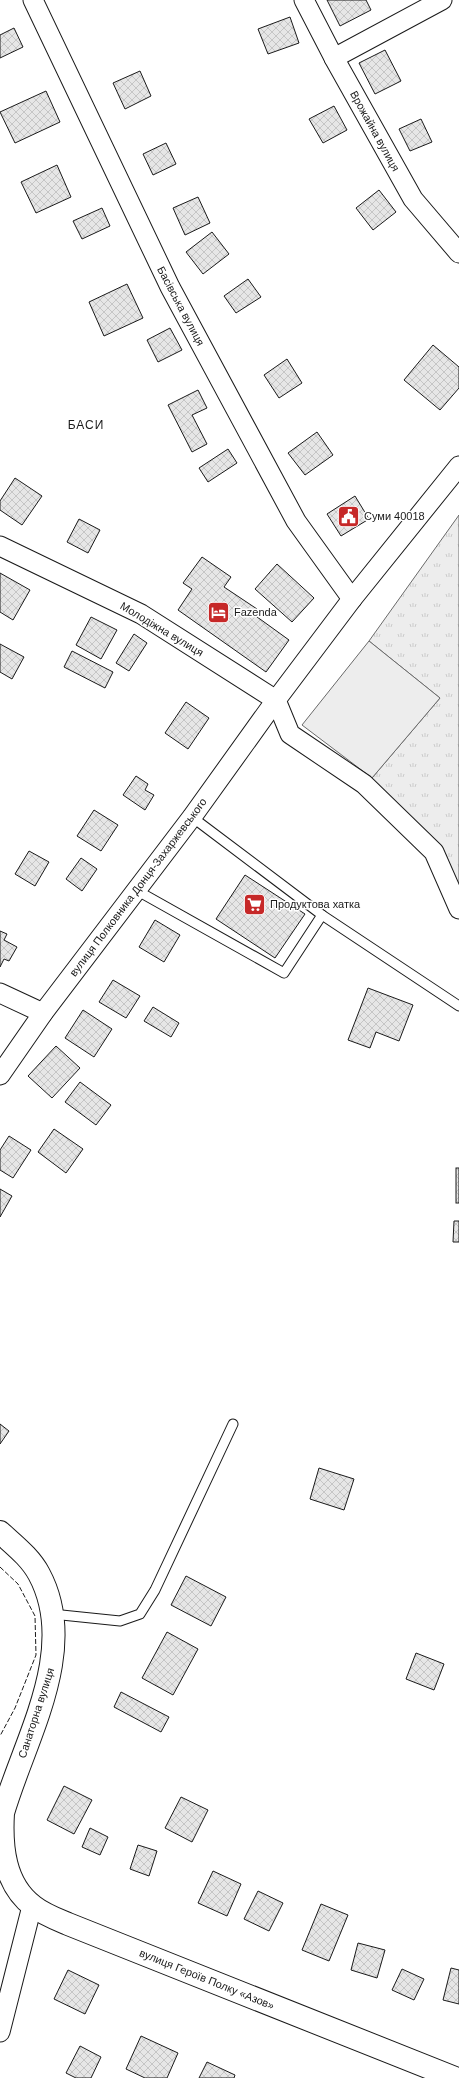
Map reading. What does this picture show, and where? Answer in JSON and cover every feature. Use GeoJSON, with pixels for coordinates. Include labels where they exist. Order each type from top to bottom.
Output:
{"type":"FeatureCollection","features":[{"type":"Feature","properties":{"kind":"main road","name":"Санаторна вулиця"},"geometry":{"type":"LineString","coordinates":[[0,1532],[27,1557],[39,1574],[52,1614],[54,1641],[51,1672],[2,1812],[1,1836]]}},
{"type":"Feature","properties":{"kind":"main road","name":"вулиця Героїв Полку «Азов»"},"geometry":{"type":"LineString","coordinates":[[1,1836],[4,1858],[10,1877],[20,1893],[32,1906],[68,1924],[455,2078]]}},
{"type":"Feature","properties":{"kind":"street","name":"Басівська вулиця"},"geometry":{"type":"LineString","coordinates":[[33,0],[170,287],[296,521],[352,599]]}},
{"type":"Feature","properties":{"kind":"street","name":"Врожайна вулиця"},"geometry":{"type":"LineString","coordinates":[[304,0],[334,58],[413,199],[459,253]]}},
{"type":"Feature","properties":{"kind":"street"},"geometry":{"type":"LineString","coordinates":[[334,58],[442,0]]}},
{"type":"Feature","properties":{"kind":"street","name":"вулиця Полковника Донця-Захаржевського"},"geometry":{"type":"LineString","coordinates":[[0,1075],[43,1014],[192,817],[276,700],[352,599],[459,466]]}},
{"type":"Feature","properties":{"kind":"street","name":"Молодіжна вулиця"},"geometry":{"type":"LineString","coordinates":[[0,546],[141,614],[276,700]]}},
{"type":"Feature","properties":{"kind":"street"},"geometry":{"type":"LineString","coordinates":[[276,700],[290,734],[364,784],[434,852],[459,909]]}},
{"type":"Feature","properties":{"kind":"street"},"geometry":{"type":"LineString","coordinates":[[0,993],[43,1014]]}},
{"type":"Feature","properties":{"kind":"street"},"geometry":{"type":"LineString","coordinates":[[0,2032],[32,1906]]}},
{"type":"Feature","properties":{"kind":"lane"},"geometry":{"type":"LineString","coordinates":[[192,817],[322,915],[459,1006]]}},
{"type":"Feature","properties":{"kind":"lane"},"geometry":{"type":"LineString","coordinates":[[136,890],[284,973],[322,915]]}},
{"type":"Feature","properties":{"kind":"lane"},"geometry":{"type":"LineString","coordinates":[[52,1614],[120,1621],[140,1614],[155,1590],[233,1424]]}},
{"type":"Feature","properties":{"kind":"green space"},"geometry":{"type":"Polygon","coordinates":[[[459,515],[459,891],[440,847],[372,778],[440,698],[369,641],[459,515]]]}},
{"type":"Feature","properties":{"kind":"shaded area"},"geometry":{"type":"Polygon","coordinates":[[[369,641],[440,698],[372,778],[302,725],[369,641]]]}},
{"type":"Feature","properties":{"kind":"building"},"geometry":{"type":"Polygon","coordinates":[[[327,0],[366,0],[371,10],[340,26],[327,0]]]}},
{"type":"Feature","properties":{"kind":"building"},"geometry":{"type":"Polygon","coordinates":[[[290,17],[299,43],[268,54],[258,29],[290,17]]]}},
{"type":"Feature","properties":{"kind":"building"},"geometry":{"type":"Polygon","coordinates":[[[14,28],[23,47],[0,58],[0,35],[14,28]]]}},
{"type":"Feature","properties":{"kind":"building"},"geometry":{"type":"Polygon","coordinates":[[[385,50],[401,81],[375,94],[359,63],[385,50]]]}},
{"type":"Feature","properties":{"kind":"building"},"geometry":{"type":"Polygon","coordinates":[[[140,71],[151,96],[125,109],[113,83],[140,71]]]}},
{"type":"Feature","properties":{"kind":"building"},"geometry":{"type":"Polygon","coordinates":[[[46,91],[60,122],[15,143],[0,112],[46,91]]]}},
{"type":"Feature","properties":{"kind":"building"},"geometry":{"type":"Polygon","coordinates":[[[334,106],[347,130],[323,143],[309,119],[334,106]]]}},
{"type":"Feature","properties":{"kind":"building"},"geometry":{"type":"Polygon","coordinates":[[[421,119],[432,142],[410,151],[399,129],[421,119]]]}},
{"type":"Feature","properties":{"kind":"building"},"geometry":{"type":"Polygon","coordinates":[[[166,143],[176,164],[153,175],[143,154],[166,143]]]}},
{"type":"Feature","properties":{"kind":"building"},"geometry":{"type":"Polygon","coordinates":[[[57,165],[71,197],[36,213],[21,182],[57,165]]]}},
{"type":"Feature","properties":{"kind":"building"},"geometry":{"type":"Polygon","coordinates":[[[379,190],[396,212],[373,230],[356,208],[379,190]]]}},
{"type":"Feature","properties":{"kind":"building"},"geometry":{"type":"Polygon","coordinates":[[[198,197],[210,223],[185,235],[173,208],[198,197]]]}},
{"type":"Feature","properties":{"kind":"building"},"geometry":{"type":"Polygon","coordinates":[[[102,208],[110,226],[82,239],[73,221],[102,208]]]}},
{"type":"Feature","properties":{"kind":"building"},"geometry":{"type":"Polygon","coordinates":[[[212,232],[229,254],[203,274],[186,252],[212,232]]]}},
{"type":"Feature","properties":{"kind":"building"},"geometry":{"type":"Polygon","coordinates":[[[248,279],[261,297],[236,313],[224,296],[248,279]]]}},
{"type":"Feature","properties":{"kind":"building"},"geometry":{"type":"Polygon","coordinates":[[[127,284],[143,318],[104,336],[89,302],[127,284]]]}},
{"type":"Feature","properties":{"kind":"building"},"geometry":{"type":"Polygon","coordinates":[[[170,328],[182,350],[158,362],[147,340],[170,328]]]}},
{"type":"Feature","properties":{"kind":"building"},"geometry":{"type":"Polygon","coordinates":[[[433,345],[459,367],[459,388],[440,410],[404,380],[433,345]]]}},
{"type":"Feature","properties":{"kind":"building"},"geometry":{"type":"Polygon","coordinates":[[[287,359],[302,383],[279,398],[264,375],[287,359]]]}},
{"type":"Feature","properties":{"kind":"building"},"geometry":{"type":"Polygon","coordinates":[[[198,390],[207,408],[192,415],[207,444],[192,452],[168,405],[198,390]]]}},
{"type":"Feature","properties":{"kind":"building"},"geometry":{"type":"Polygon","coordinates":[[[317,432],[333,455],[305,475],[288,453],[317,432]]]}},
{"type":"Feature","properties":{"kind":"building"},"geometry":{"type":"Polygon","coordinates":[[[228,449],[237,463],[208,482],[199,468],[228,449]]]}},
{"type":"Feature","properties":{"kind":"building"},"geometry":{"type":"Polygon","coordinates":[[[15,478],[42,496],[22,525],[0,510],[0,501],[15,478]]]}},
{"type":"Feature","properties":{"kind":"building","name":"Суми 40018"},"geometry":{"type":"Polygon","coordinates":[[[355,496],[369,519],[341,536],[327,514],[355,496]]]}},
{"type":"Feature","properties":{"kind":"building"},"geometry":{"type":"Polygon","coordinates":[[[79,519],[100,530],[88,553],[67,542],[79,519]]]}},
{"type":"Feature","properties":{"kind":"building","name":"Fazenda"},"geometry":{"type":"Polygon","coordinates":[[[202,557],[231,577],[224,587],[257,609],[253,614],[289,640],[266,672],[178,610],[192,589],[183,583],[202,557]]]}},
{"type":"Feature","properties":{"kind":"building"},"geometry":{"type":"Polygon","coordinates":[[[277,564],[314,598],[292,622],[255,589],[277,564]]]}},
{"type":"Feature","properties":{"kind":"building"},"geometry":{"type":"Polygon","coordinates":[[[0,573],[30,590],[13,620],[0,612],[0,573]]]}},
{"type":"Feature","properties":{"kind":"building"},"geometry":{"type":"Polygon","coordinates":[[[91,617],[117,630],[101,659],[76,645],[91,617]]]}},
{"type":"Feature","properties":{"kind":"building"},"geometry":{"type":"Polygon","coordinates":[[[134,634],[147,643],[129,671],[116,663],[134,634]]]}},
{"type":"Feature","properties":{"kind":"building"},"geometry":{"type":"Polygon","coordinates":[[[0,644],[24,657],[12,679],[0,672],[0,644]]]}},
{"type":"Feature","properties":{"kind":"building"},"geometry":{"type":"Polygon","coordinates":[[[72,651],[113,672],[105,688],[64,667],[72,651]]]}},
{"type":"Feature","properties":{"kind":"building"},"geometry":{"type":"Polygon","coordinates":[[[186,702],[209,718],[188,749],[165,733],[186,702]]]}},
{"type":"Feature","properties":{"kind":"building"},"geometry":{"type":"Polygon","coordinates":[[[136,776],[148,784],[145,790],[154,795],[145,810],[123,795],[136,776]]]}},
{"type":"Feature","properties":{"kind":"building"},"geometry":{"type":"Polygon","coordinates":[[[94,810],[118,825],[101,851],[77,836],[94,810]]]}},
{"type":"Feature","properties":{"kind":"building"},"geometry":{"type":"Polygon","coordinates":[[[29,851],[49,862],[35,886],[15,874],[29,851]]]}},
{"type":"Feature","properties":{"kind":"building"},"geometry":{"type":"Polygon","coordinates":[[[81,858],[97,869],[82,891],[66,879],[81,858]]]}},
{"type":"Feature","properties":{"kind":"building"},"geometry":{"type":"Polygon","coordinates":[[[245,875],[305,914],[275,958],[216,919],[245,875]]]}},
{"type":"Feature","properties":{"kind":"building"},"geometry":{"type":"Polygon","coordinates":[[[155,920],[180,935],[164,962],[139,947],[155,920]]]}},
{"type":"Feature","properties":{"kind":"building"},"geometry":{"type":"Polygon","coordinates":[[[0,931],[7,934],[4,940],[17,947],[9,961],[4,959],[0,967],[0,931]]]}},
{"type":"Feature","properties":{"kind":"building"},"geometry":{"type":"Polygon","coordinates":[[[113,980],[140,996],[126,1018],[99,1002],[113,980]]]}},
{"type":"Feature","properties":{"kind":"building"},"geometry":{"type":"Polygon","coordinates":[[[368,988],[413,1005],[399,1041],[376,1032],[370,1048],[348,1040],[368,988]]]}},
{"type":"Feature","properties":{"kind":"building"},"geometry":{"type":"Polygon","coordinates":[[[153,1007],[179,1023],[171,1037],[144,1021],[153,1007]]]}},
{"type":"Feature","properties":{"kind":"building"},"geometry":{"type":"Polygon","coordinates":[[[83,1010],[112,1029],[94,1057],[65,1038],[83,1010]]]}},
{"type":"Feature","properties":{"kind":"building"},"geometry":{"type":"Polygon","coordinates":[[[56,1046],[80,1068],[52,1098],[28,1076],[56,1046]]]}},
{"type":"Feature","properties":{"kind":"building"},"geometry":{"type":"Polygon","coordinates":[[[80,1082],[111,1105],[96,1125],[65,1102],[80,1082]]]}},
{"type":"Feature","properties":{"kind":"building"},"geometry":{"type":"Polygon","coordinates":[[[54,1129],[83,1149],[66,1173],[38,1152],[54,1129]]]}},
{"type":"Feature","properties":{"kind":"building"},"geometry":{"type":"Polygon","coordinates":[[[9,1136],[31,1150],[13,1178],[0,1170],[0,1150],[9,1136]]]}},
{"type":"Feature","properties":{"kind":"building"},"geometry":{"type":"Polygon","coordinates":[[[456,1168],[459,1168],[459,1203],[456,1203],[456,1168]]]}},
{"type":"Feature","properties":{"kind":"building"},"geometry":{"type":"Polygon","coordinates":[[[0,1189],[12,1196],[0,1217],[0,1189]]]}},
{"type":"Feature","properties":{"kind":"building"},"geometry":{"type":"Polygon","coordinates":[[[454,1221],[459,1221],[459,1242],[453,1242],[454,1221]]]}},
{"type":"Feature","properties":{"kind":"building"},"geometry":{"type":"Polygon","coordinates":[[[0,1424],[9,1431],[0,1444],[0,1424]]]}},
{"type":"Feature","properties":{"kind":"building"},"geometry":{"type":"Polygon","coordinates":[[[319,1468],[354,1479],[344,1510],[310,1499],[319,1468]]]}},
{"type":"Feature","properties":{"kind":"building"},"geometry":{"type":"Polygon","coordinates":[[[186,1576],[226,1597],[211,1626],[171,1605],[186,1576]]]}},
{"type":"Feature","properties":{"kind":"building"},"geometry":{"type":"Polygon","coordinates":[[[167,1632],[198,1649],[173,1695],[142,1678],[167,1632]]]}},
{"type":"Feature","properties":{"kind":"building"},"geometry":{"type":"Polygon","coordinates":[[[416,1653],[444,1664],[434,1690],[406,1679],[416,1653]]]}},
{"type":"Feature","properties":{"kind":"building"},"geometry":{"type":"Polygon","coordinates":[[[121,1692],[169,1717],[161,1732],[114,1707],[121,1692]]]}},
{"type":"Feature","properties":{"kind":"building"},"geometry":{"type":"Polygon","coordinates":[[[64,1786],[92,1800],[74,1834],[47,1820],[64,1786]]]}},
{"type":"Feature","properties":{"kind":"building"},"geometry":{"type":"Polygon","coordinates":[[[181,1797],[208,1810],[192,1842],[165,1828],[181,1797]]]}},
{"type":"Feature","properties":{"kind":"building"},"geometry":{"type":"Polygon","coordinates":[[[90,1828],[108,1837],[100,1855],[82,1847],[90,1828]]]}},
{"type":"Feature","properties":{"kind":"building"},"geometry":{"type":"Polygon","coordinates":[[[138,1845],[157,1851],[149,1876],[130,1869],[138,1845]]]}},
{"type":"Feature","properties":{"kind":"building"},"geometry":{"type":"Polygon","coordinates":[[[213,1871],[241,1884],[227,1916],[198,1903],[213,1871]]]}},
{"type":"Feature","properties":{"kind":"building"},"geometry":{"type":"Polygon","coordinates":[[[258,1891],[283,1903],[269,1931],[244,1919],[258,1891]]]}},
{"type":"Feature","properties":{"kind":"building"},"geometry":{"type":"Polygon","coordinates":[[[321,1904],[348,1915],[329,1961],[302,1950],[321,1904]]]}},
{"type":"Feature","properties":{"kind":"building"},"geometry":{"type":"Polygon","coordinates":[[[358,1943],[385,1950],[377,1978],[351,1970],[358,1943]]]}},
{"type":"Feature","properties":{"kind":"building"},"geometry":{"type":"Polygon","coordinates":[[[451,1968],[459,1970],[459,2004],[443,2000],[451,1968]]]}},
{"type":"Feature","properties":{"kind":"building"},"geometry":{"type":"Polygon","coordinates":[[[402,1969],[424,1979],[414,2000],[392,1990],[402,1969]]]}},
{"type":"Feature","properties":{"kind":"building"},"geometry":{"type":"Polygon","coordinates":[[[68,1970],[99,1985],[85,2014],[54,1999],[68,1970]]]}},
{"type":"Feature","properties":{"kind":"building"},"geometry":{"type":"Polygon","coordinates":[[[141,2036],[178,2053],[167,2078],[145,2078],[126,2069],[141,2036]]]}},
{"type":"Feature","properties":{"kind":"building"},"geometry":{"type":"Polygon","coordinates":[[[80,2046],[101,2057],[91,2078],[76,2078],[66,2073],[80,2046]]]}},
{"type":"Feature","properties":{"kind":"building"},"geometry":{"type":"Polygon","coordinates":[[[207,2062],[235,2075],[234,2078],[199,2078],[207,2062]]]}},
{"type":"Feature","properties":{"kind":"fence"},"geometry":{"type":"LineString","coordinates":[[0,1567],[18,1584],[35,1616],[36,1655],[15,1708],[0,1736]]}},
{"type":"Feature","properties":{"kind":"place","name":"Суми 40018"},"geometry":{"type":"Point","coordinates":[348,516]}},
{"type":"Feature","properties":{"kind":"place","name":"Fazenda"},"geometry":{"type":"Point","coordinates":[218,612]}},
{"type":"Feature","properties":{"kind":"place","name":"Продуктова хатка"},"geometry":{"type":"Point","coordinates":[254,904]}},
{"type":"Feature","properties":{"kind":"district","name":"БАСИ"},"geometry":{"type":"Point","coordinates":[86,425]}}]}
